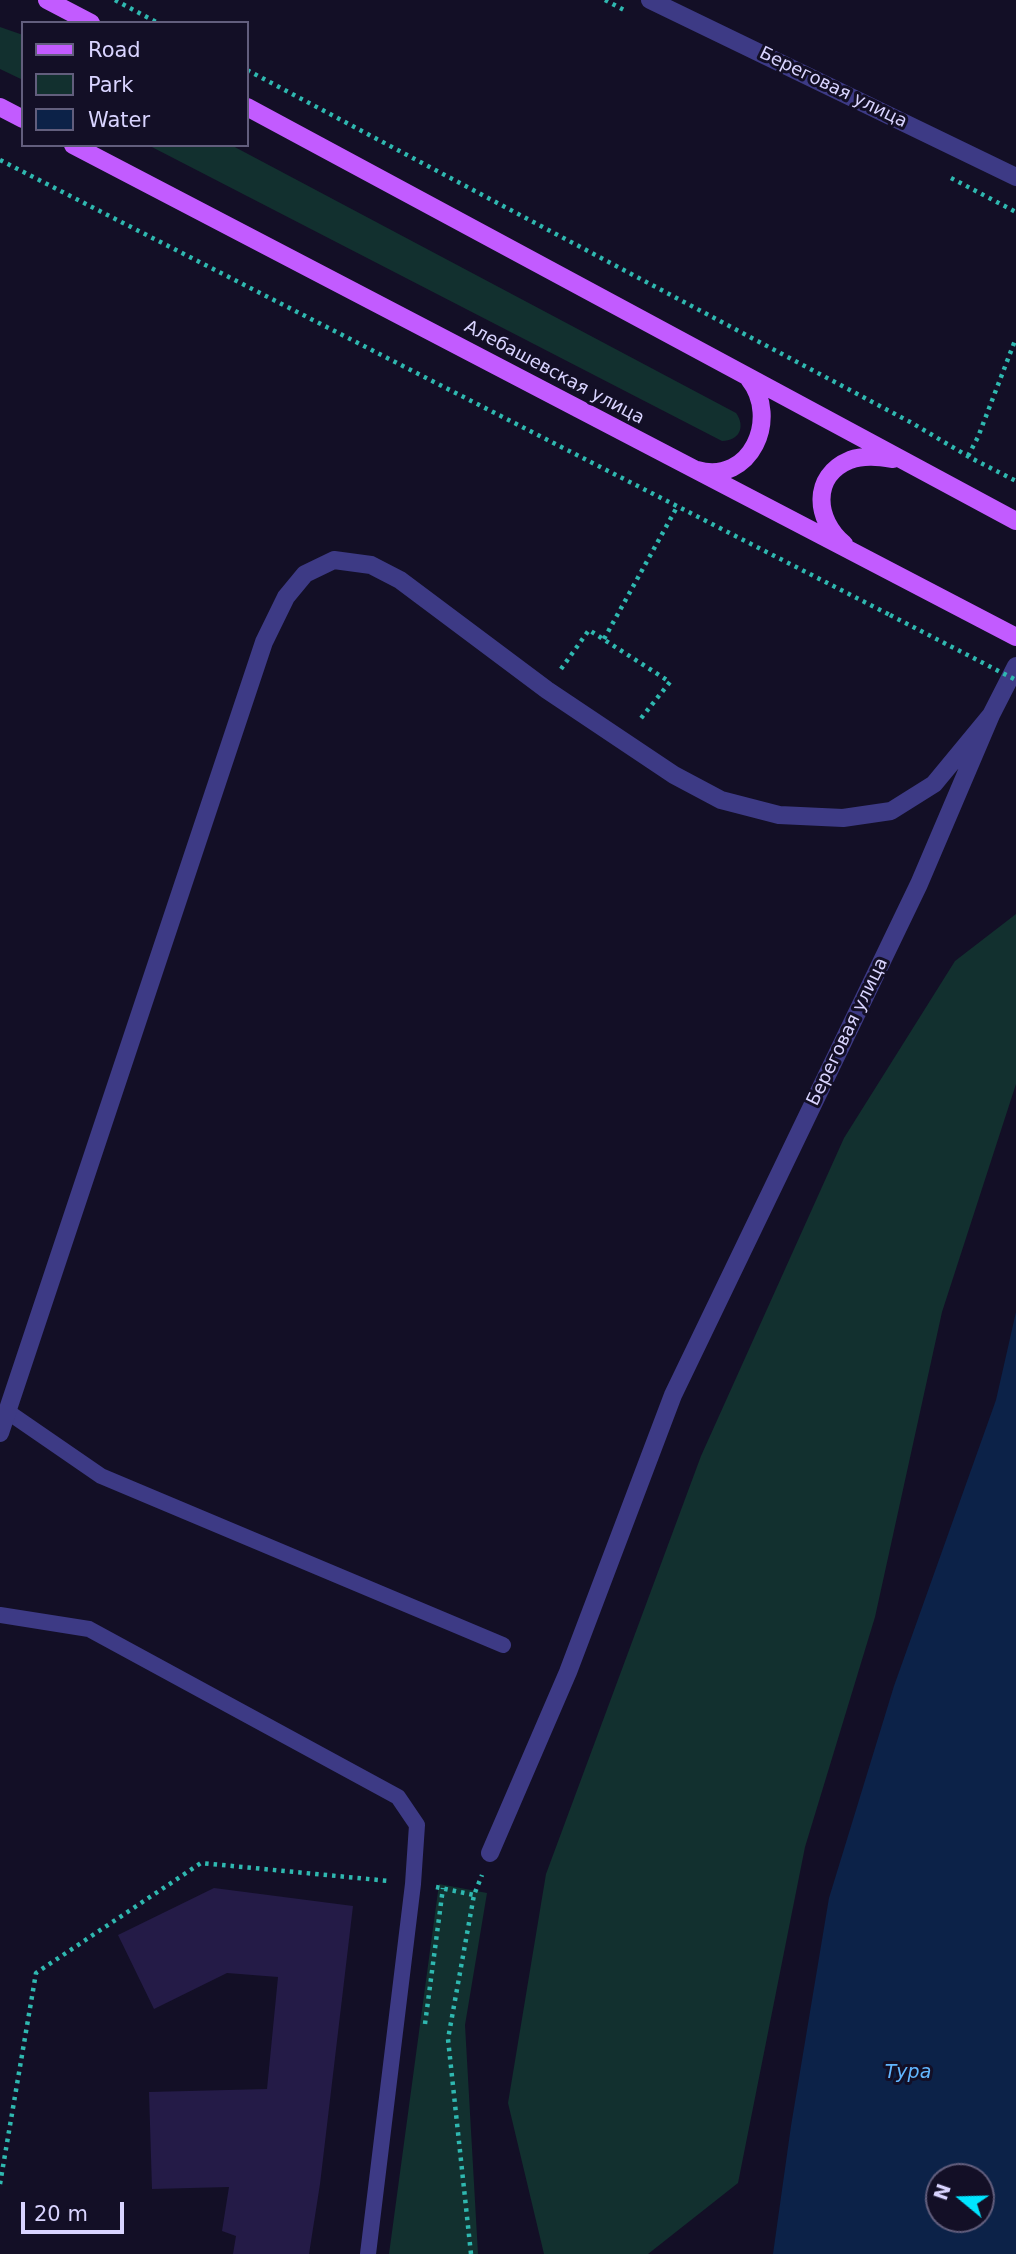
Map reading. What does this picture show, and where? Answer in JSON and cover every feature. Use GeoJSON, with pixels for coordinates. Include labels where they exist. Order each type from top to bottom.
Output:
{"type":"FeatureCollection","features":[{"type":"Feature","properties":{"kind":"main road"},"geometry":{"type":"LineString","coordinates":[[47,0],[87,21]]}},
{"type":"Feature","properties":{"kind":"main road"},"geometry":{"type":"LineString","coordinates":[[0,107],[21,118]]}},
{"type":"Feature","properties":{"kind":"main road"},"geometry":{"type":"LineString","coordinates":[[248,108],[1016,521]]}},
{"type":"Feature","properties":{"kind":"main road","name":"Алебашевская улица"},"geometry":{"type":"LineString","coordinates":[[77,147],[1016,637]]}},
{"type":"Feature","properties":{"kind":"main road"},"geometry":{"type":"LineString","coordinates":[[687,467],[708,473],[730,469],[748,456],[762,431],[763,411],[758,391],[748,378]]}},
{"type":"Feature","properties":{"kind":"main road"},"geometry":{"type":"LineString","coordinates":[[859,556],[836,537],[825,523],[821,501],[827,478],[838,467],[852,459],[874,457],[900,460]]}},
{"type":"Feature","properties":{"kind":"street","name":"Береговая улица"},"geometry":{"type":"LineString","coordinates":[[650,0],[1016,177]]}},
{"type":"Feature","properties":{"kind":"street"},"geometry":{"type":"LineString","coordinates":[[0,1433],[264,642],[286,597],[305,573],[334,560],[371,565],[400,580],[547,690],[674,775],[721,800],[779,815],[843,818],[891,811],[934,784],[991,715]]}},
{"type":"Feature","properties":{"kind":"street","name":"Береговая улица"},"geometry":{"type":"LineString","coordinates":[[490,1853],[568,1672],[673,1395],[919,884],[991,715],[1016,666]]}},
{"type":"Feature","properties":{"kind":"lane"},"geometry":{"type":"LineString","coordinates":[[8,1412],[101,1476],[503,1645]]}},
{"type":"Feature","properties":{"kind":"lane"},"geometry":{"type":"LineString","coordinates":[[0,1615],[89,1629],[398,1797],[417,1825],[413,1884],[368,2254]]}},
{"type":"Feature","properties":{"kind":"path"},"geometry":{"type":"LineString","coordinates":[[115,0],[154,21]]}},
{"type":"Feature","properties":{"kind":"path"},"geometry":{"type":"LineString","coordinates":[[248,71],[912,423],[1016,481]]}},
{"type":"Feature","properties":{"kind":"path"},"geometry":{"type":"LineString","coordinates":[[0,160],[1016,680]]}},
{"type":"Feature","properties":{"kind":"path"},"geometry":{"type":"LineString","coordinates":[[969,457],[1016,338]]}},
{"type":"Feature","properties":{"kind":"path"},"geometry":{"type":"LineString","coordinates":[[604,639],[677,507]]}},
{"type":"Feature","properties":{"kind":"path"},"geometry":{"type":"LineString","coordinates":[[547,690],[589,630],[670,682],[623,741]]}},
{"type":"Feature","properties":{"kind":"path"},"geometry":{"type":"LineString","coordinates":[[471,2254],[448,2039],[474,1895],[490,1853]]}},
{"type":"Feature","properties":{"kind":"path"},"geometry":{"type":"LineString","coordinates":[[0,2184],[36,1973],[201,1863],[413,1884],[474,1895]]}},
{"type":"Feature","properties":{"kind":"green space"},"geometry":{"type":"Polygon","coordinates":[[[0,27],[21,34],[21,79],[0,69],[0,27]]]}},
{"type":"Feature","properties":{"kind":"green space"},"geometry":{"type":"Polygon","coordinates":[[[152,147],[235,147],[736,413],[740,423],[737,436],[722,441],[152,147]]]}},
{"type":"Feature","properties":{"kind":"green space"},"geometry":{"type":"Polygon","coordinates":[[[1016,914],[1016,1084],[942,1312],[875,1617],[805,1847],[738,2183],[648,2254],[544,2254],[508,2103],[546,1874],[701,1456],[844,1138],[955,961],[1016,914]]]}},
{"type":"Feature","properties":{"kind":"green space"},"geometry":{"type":"Polygon","coordinates":[[[439,1884],[487,1893],[465,2025],[478,2254],[389,2254],[439,1884]]]}},
{"type":"Feature","properties":{"kind":"water","name":"Тура"},"geometry":{"type":"Polygon","coordinates":[[[1016,1312],[1016,2254],[773,2254],[791,2126],[829,1898],[894,1686],[996,1400],[1016,1312]]]}},
{"type":"Feature","properties":{"kind":"building"},"geometry":{"type":"Polygon","coordinates":[[[214,1888],[353,1906],[320,2184],[309,2254],[233,2254],[236,2236],[222,2231],[229,2187],[152,2189],[149,2092],[267,2089],[278,1977],[227,1973],[154,2009],[118,1935],[214,1888]]]}}]}
